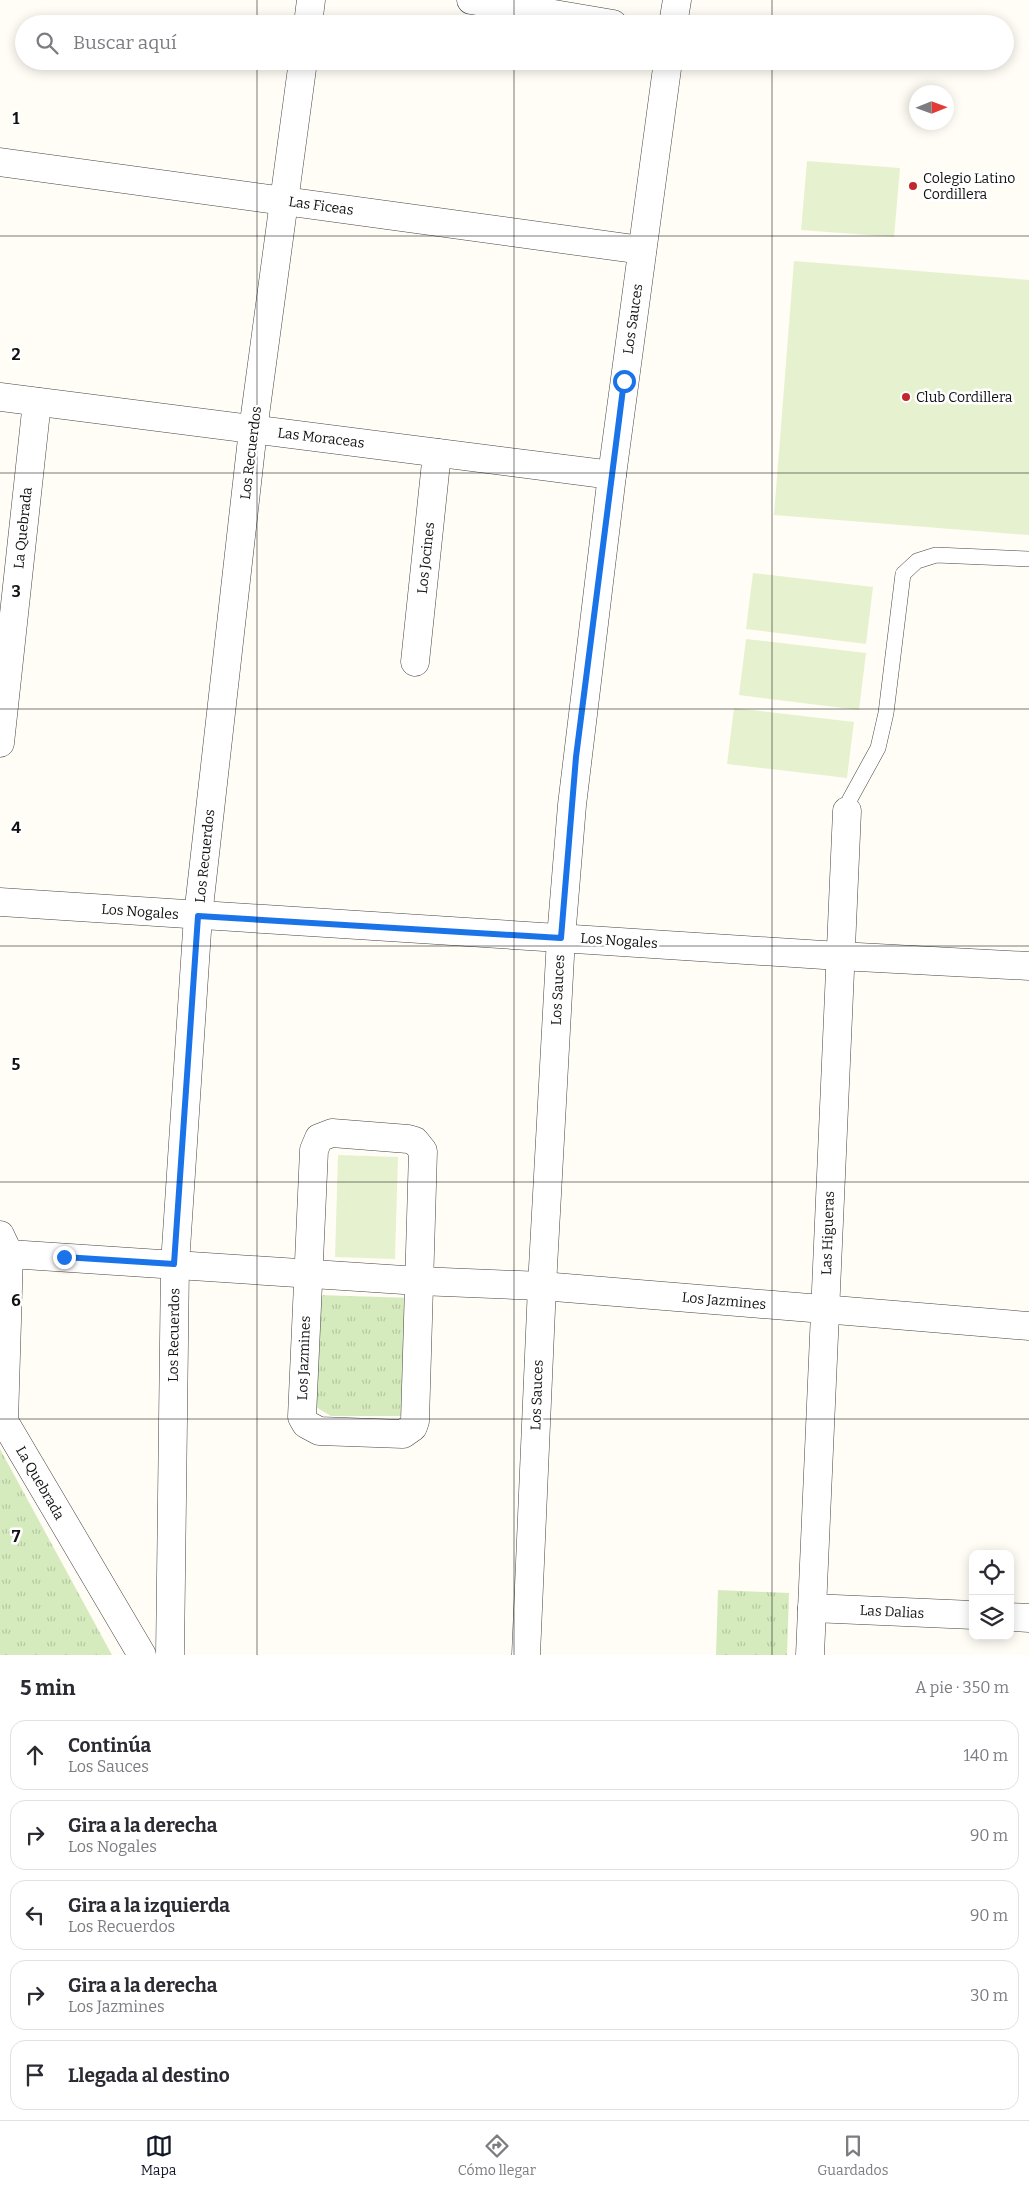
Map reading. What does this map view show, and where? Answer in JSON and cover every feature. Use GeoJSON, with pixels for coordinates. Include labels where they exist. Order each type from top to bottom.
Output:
{"type":"FeatureCollection","features":[{"type":"Feature","properties":{"kind":"street"},"geometry":{"type":"LineString","coordinates":[[309,15],[311,0]]}},
{"type":"Feature","properties":{"kind":"street"},"geometry":{"type":"LineString","coordinates":[[471,0],[560,15]]}},
{"type":"Feature","properties":{"kind":"street"},"geometry":{"type":"LineString","coordinates":[[675,15],[677,0]]}},
{"type":"Feature","properties":{"kind":"street","name":"Los Recuerdos"},"geometry":{"type":"LineString","coordinates":[[170,1655],[174,1264],[198,916],[253,430],[302,70]]}},
{"type":"Feature","properties":{"kind":"street","name":"Los Sauces"},"geometry":{"type":"LineString","coordinates":[[526,1655],[542,1286],[561,938],[576,757],[667,70]]}},
{"type":"Feature","properties":{"kind":"street","name":"Las Ficeas"},"geometry":{"type":"LineString","coordinates":[[0,162],[642,250]]}},
{"type":"Feature","properties":{"kind":"street","name":"Las Moraceas"},"geometry":{"type":"LineString","coordinates":[[0,397],[612,475]]}},
{"type":"Feature","properties":{"kind":"street","name":"La Quebrada"},"geometry":{"type":"LineString","coordinates":[[0,743],[37,402]]}},
{"type":"Feature","properties":{"kind":"street","name":"Los Jocines"},"geometry":{"type":"LineString","coordinates":[[415,662],[438,453]]}},
{"type":"Feature","properties":{"kind":"street","name":"Las Higueras"},"geometry":{"type":"LineString","coordinates":[[810,1655],[839,956],[847,811]]}},
{"type":"Feature","properties":{"kind":"street","name":"Los Nogales"},"geometry":{"type":"LineString","coordinates":[[0,902],[839,956],[1029,966]]}},
{"type":"Feature","properties":{"kind":"street","name":"Los Jazmines"},"geometry":{"type":"LineString","coordinates":[[332,1133],[408,1139],[415,1141],[420,1146],[424,1157],[419,1281],[415,1420],[412,1427],[398,1435],[319,1431],[306,1424],[302,1410],[307,1274],[314,1150],[319,1138],[332,1133]]}},
{"type":"Feature","properties":{"kind":"street","name":"La Quebrada"},"geometry":{"type":"LineString","coordinates":[[5,1244],[4,1421],[142,1655]]}},
{"type":"Feature","properties":{"kind":"street","name":"Los Jazmines"},"geometry":{"type":"LineString","coordinates":[[5,1244],[174,1264],[419,1281],[542,1286],[1029,1326]]}},
{"type":"Feature","properties":{"kind":"street","name":"Las Dalias"},"geometry":{"type":"LineString","coordinates":[[812,1608],[969,1615]]}},
{"type":"Feature","properties":{"kind":"street"},"geometry":{"type":"LineString","coordinates":[[1014,1617],[1029,1618]]}},
{"type":"Feature","properties":{"kind":"lane"},"geometry":{"type":"LineString","coordinates":[[847,811],[850,799],[878,748],[886,714],[903,574],[917,561],[936,555],[1029,559]]}},
{"type":"Feature","properties":{"kind":"green space"},"geometry":{"type":"Polygon","coordinates":[[[807,161],[900,168],[894,237],[801,230],[807,161]]]}},
{"type":"Feature","properties":{"kind":"green space","name":"Club Cordillera"},"geometry":{"type":"Polygon","coordinates":[[[794,261],[1029,280],[1029,535],[774,515],[794,261]]]}},
{"type":"Feature","properties":{"kind":"green space"},"geometry":{"type":"Polygon","coordinates":[[[753,573],[873,587],[866,644],[746,629],[753,573]]]}},
{"type":"Feature","properties":{"kind":"green space"},"geometry":{"type":"Polygon","coordinates":[[[746,639],[866,653],[859,710],[739,695],[746,639]]]}},
{"type":"Feature","properties":{"kind":"green space"},"geometry":{"type":"Polygon","coordinates":[[[734,708],[854,722],[847,778],[727,764],[734,708]]]}},
{"type":"Feature","properties":{"kind":"green space"},"geometry":{"type":"Polygon","coordinates":[[[338,1155],[398,1157],[395,1259],[335,1257],[338,1155]]]}},
{"type":"Feature","properties":{"kind":"green space"},"geometry":{"type":"Polygon","coordinates":[[[318,1295],[412,1298],[408,1416],[331,1416],[314,1406],[318,1295]]]}},
{"type":"Feature","properties":{"kind":"green space"},"geometry":{"type":"Polygon","coordinates":[[[0,1449],[112,1655],[0,1655],[0,1449]]]}},
{"type":"Feature","properties":{"kind":"green space"},"geometry":{"type":"Polygon","coordinates":[[[718,1590],[789,1593],[787,1655],[716,1655],[718,1590]]]}},
{"type":"Feature","properties":{"kind":"place","name":"Colegio Latino Cordillera"},"geometry":{"type":"Point","coordinates":[913,186]}},
{"type":"Feature","properties":{"kind":"place","name":"Club Cordillera"},"geometry":{"type":"Point","coordinates":[906,397]}},
{"type":"Feature","properties":{"kind":"route"},"geometry":{"type":"LineString","coordinates":[[64,1257],[174,1264],[198,916],[561,938],[576,757],[624,381]]}}]}
